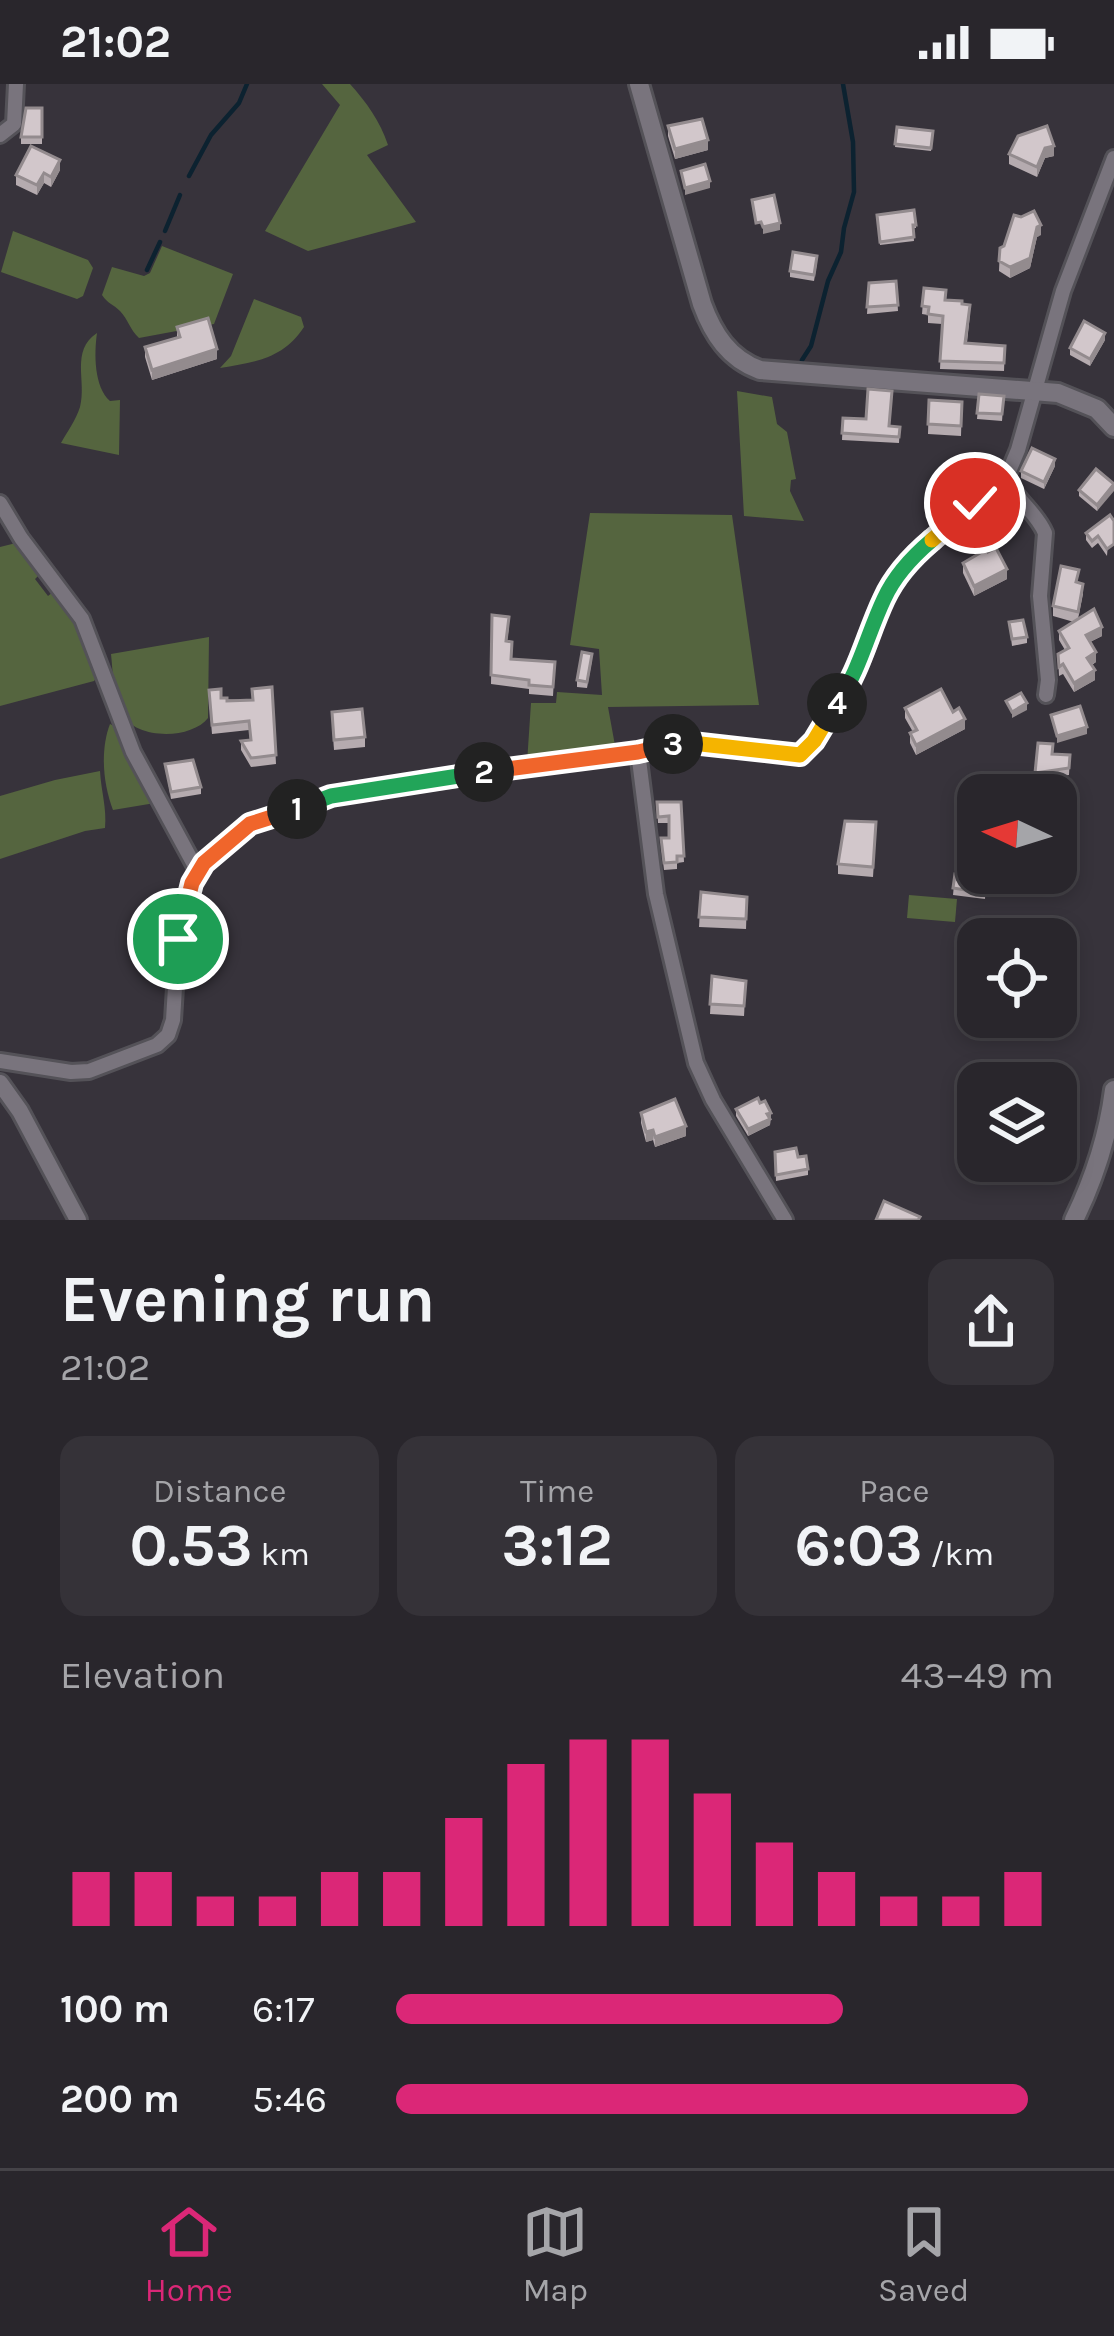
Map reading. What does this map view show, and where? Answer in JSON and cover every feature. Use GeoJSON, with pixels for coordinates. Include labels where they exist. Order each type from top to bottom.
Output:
{"type":"FeatureCollection","features":[{"type":"Feature","properties":{"kind":"main road"},"geometry":{"type":"LineString","coordinates":[[639,84],[702,304],[710,326],[732,355],[760,370],[1058,393],[1084,402],[1114,427]]}},
{"type":"Feature","properties":{"kind":"main road"},"geometry":{"type":"LineString","coordinates":[[1075,1220],[1106,1141],[1114,1090]]}},
{"type":"Feature","properties":{"kind":"street"},"geometry":{"type":"LineString","coordinates":[[0,135],[14,124],[16,84]]}},
{"type":"Feature","properties":{"kind":"street"},"geometry":{"type":"LineString","coordinates":[[0,1061],[71,1072],[158,1045],[168,1035],[178,939],[198,872],[250,824],[331,796],[692,743],[800,755],[807,750],[861,662],[885,597],[901,572],[1007,476],[1063,291],[1114,158]]}},
{"type":"Feature","properties":{"kind":"street"},"geometry":{"type":"LineString","coordinates":[[1007,476],[1015,495],[1045,533],[1040,596],[1046,695]]}},
{"type":"Feature","properties":{"kind":"street"},"geometry":{"type":"LineString","coordinates":[[0,503],[82,619],[133,752],[198,872]]}},
{"type":"Feature","properties":{"kind":"street"},"geometry":{"type":"LineString","coordinates":[[638,752],[656,894],[697,1063],[713,1100],[785,1220]]}},
{"type":"Feature","properties":{"kind":"street"},"geometry":{"type":"LineString","coordinates":[[0,1083],[78,1220]]}},
{"type":"Feature","properties":{"kind":"green space"},"geometry":{"type":"Polygon","coordinates":[[[322,84],[350,84],[372,113],[388,145],[367,155],[416,222],[308,251],[265,231],[340,105],[322,84]]]}},
{"type":"Feature","properties":{"kind":"green space"},"geometry":{"type":"Polygon","coordinates":[[[13,231],[88,260],[93,268],[83,296],[77,299],[1,272],[13,231]]]}},
{"type":"Feature","properties":{"kind":"green space"},"geometry":{"type":"Polygon","coordinates":[[[162,246],[233,274],[214,324],[139,338],[102,295],[112,267],[144,276],[150,273],[162,246]]]}},
{"type":"Feature","properties":{"kind":"green space"},"geometry":{"type":"Polygon","coordinates":[[[254,299],[301,317],[304,327],[277,352],[220,368],[231,356],[254,299]]]}},
{"type":"Feature","properties":{"kind":"green space"},"geometry":{"type":"Polygon","coordinates":[[[97,333],[98,379],[110,401],[120,400],[119,455],[61,443],[80,407],[84,348],[97,333]]]}},
{"type":"Feature","properties":{"kind":"green space"},"geometry":{"type":"Polygon","coordinates":[[[737,391],[772,397],[777,424],[787,432],[796,479],[791,480],[790,491],[804,521],[744,516],[737,391]]]}},
{"type":"Feature","properties":{"kind":"green space"},"geometry":{"type":"Polygon","coordinates":[[[590,513],[732,515],[759,705],[608,707],[616,751],[527,763],[531,703],[556,703],[557,692],[602,695],[599,649],[570,645],[590,513]]]}},
{"type":"Feature","properties":{"kind":"green space"},"geometry":{"type":"Polygon","coordinates":[[[20,542],[41,573],[35,579],[75,618],[99,675],[94,681],[0,706],[0,547],[20,542]]]}},
{"type":"Feature","properties":{"kind":"green space"},"geometry":{"type":"Polygon","coordinates":[[[209,637],[208,718],[189,730],[163,734],[128,722],[116,700],[111,654],[209,637]]]}},
{"type":"Feature","properties":{"kind":"green space"},"geometry":{"type":"Polygon","coordinates":[[[110,724],[118,728],[155,803],[113,810],[104,767],[110,724]]]}},
{"type":"Feature","properties":{"kind":"green space"},"geometry":{"type":"Polygon","coordinates":[[[100,771],[105,828],[0,859],[0,796],[100,771]]]}},
{"type":"Feature","properties":{"kind":"green space"},"geometry":{"type":"Polygon","coordinates":[[[909,895],[957,899],[955,922],[907,918],[909,895]]]}},
{"type":"Feature","properties":{"kind":"building"},"geometry":{"type":"Polygon","coordinates":[[[26,108],[42,108],[42,137],[21,137],[26,108]]]}},
{"type":"Feature","properties":{"kind":"building"},"geometry":{"type":"Polygon","coordinates":[[[702,119],[708,140],[675,149],[668,126],[702,119]]]}},
{"type":"Feature","properties":{"kind":"building"},"geometry":{"type":"Polygon","coordinates":[[[1047,126],[1054,146],[1045,148],[1037,167],[1009,154],[1018,136],[1047,126]]]}},
{"type":"Feature","properties":{"kind":"building"},"geometry":{"type":"Polygon","coordinates":[[[897,127],[933,131],[931,148],[895,144],[897,127]]]}},
{"type":"Feature","properties":{"kind":"building"},"geometry":{"type":"Polygon","coordinates":[[[31,146],[60,160],[51,177],[44,173],[37,185],[16,175],[31,146]]]}},
{"type":"Feature","properties":{"kind":"building"},"geometry":{"type":"Polygon","coordinates":[[[705,164],[710,181],[685,188],[681,171],[705,164]]]}},
{"type":"Feature","properties":{"kind":"building"},"geometry":{"type":"Polygon","coordinates":[[[774,195],[780,223],[763,227],[756,223],[752,200],[774,195]]]}},
{"type":"Feature","properties":{"kind":"building"},"geometry":{"type":"Polygon","coordinates":[[[914,210],[914,237],[880,242],[877,215],[914,210]]]}},
{"type":"Feature","properties":{"kind":"building"},"geometry":{"type":"Polygon","coordinates":[[[1034,211],[1041,225],[1030,258],[1010,267],[999,261],[1014,215],[1034,211]]]}},
{"type":"Feature","properties":{"kind":"building"},"geometry":{"type":"Polygon","coordinates":[[[793,252],[817,256],[814,275],[790,271],[793,252]]]}},
{"type":"Feature","properties":{"kind":"building"},"geometry":{"type":"Polygon","coordinates":[[[896,281],[898,305],[867,307],[869,283],[896,281]]]}},
{"type":"Feature","properties":{"kind":"building"},"geometry":{"type":"Polygon","coordinates":[[[924,288],[946,290],[945,300],[970,305],[965,343],[1005,346],[1004,363],[940,361],[943,316],[928,314],[929,307],[922,306],[924,288]]]}},
{"type":"Feature","properties":{"kind":"building"},"geometry":{"type":"Polygon","coordinates":[[[208,318],[217,349],[152,370],[145,347],[180,337],[177,327],[208,318]]]}},
{"type":"Feature","properties":{"kind":"building"},"geometry":{"type":"Polygon","coordinates":[[[1084,321],[1105,333],[1090,359],[1070,348],[1084,321]]]}},
{"type":"Feature","properties":{"kind":"building"},"geometry":{"type":"Polygon","coordinates":[[[868,389],[892,391],[889,426],[900,427],[899,437],[842,433],[843,418],[866,419],[868,389]]]}},
{"type":"Feature","properties":{"kind":"building"},"geometry":{"type":"Polygon","coordinates":[[[979,394],[1004,396],[1002,414],[977,413],[979,394]]]}},
{"type":"Feature","properties":{"kind":"building"},"geometry":{"type":"Polygon","coordinates":[[[929,400],[962,402],[961,426],[928,424],[929,400]]]}},
{"type":"Feature","properties":{"kind":"building"},"geometry":{"type":"Polygon","coordinates":[[[1032,448],[1055,459],[1044,482],[1021,471],[1032,448]]]}},
{"type":"Feature","properties":{"kind":"building"},"geometry":{"type":"Polygon","coordinates":[[[1096,469],[1114,484],[1097,505],[1079,490],[1096,469]]]}},
{"type":"Feature","properties":{"kind":"building"},"geometry":{"type":"Polygon","coordinates":[[[1110,515],[1114,544],[1107,549],[1098,536],[1092,541],[1086,533],[1110,515]]]}},
{"type":"Feature","properties":{"kind":"building"},"geometry":{"type":"Polygon","coordinates":[[[996,548],[1007,569],[974,586],[963,563],[996,548]]]}},
{"type":"Feature","properties":{"kind":"building"},"geometry":{"type":"Polygon","coordinates":[[[1061,566],[1079,570],[1076,582],[1083,584],[1078,612],[1053,606],[1061,566]]]}},
{"type":"Feature","properties":{"kind":"building"},"geometry":{"type":"Polygon","coordinates":[[[1094,609],[1102,627],[1086,635],[1096,652],[1087,658],[1095,670],[1074,683],[1063,664],[1059,667],[1058,654],[1069,648],[1059,631],[1094,609]]]}},
{"type":"Feature","properties":{"kind":"building"},"geometry":{"type":"Polygon","coordinates":[[[492,615],[509,617],[506,641],[512,642],[511,659],[555,662],[553,687],[491,675],[492,615]]]}},
{"type":"Feature","properties":{"kind":"building"},"geometry":{"type":"Polygon","coordinates":[[[1023,620],[1027,637],[1012,639],[1009,622],[1023,620]]]}},
{"type":"Feature","properties":{"kind":"building"},"geometry":{"type":"Polygon","coordinates":[[[582,652],[592,654],[587,682],[577,680],[582,652]]]}},
{"type":"Feature","properties":{"kind":"building"},"geometry":{"type":"Polygon","coordinates":[[[272,687],[276,755],[251,758],[241,741],[251,740],[249,721],[212,725],[209,690],[221,689],[221,698],[227,701],[253,700],[252,689],[272,687]]]}},
{"type":"Feature","properties":{"kind":"building"},"geometry":{"type":"Polygon","coordinates":[[[941,689],[953,712],[959,708],[965,719],[916,745],[910,733],[917,730],[905,708],[941,689]]]}},
{"type":"Feature","properties":{"kind":"building"},"geometry":{"type":"Polygon","coordinates":[[[1021,693],[1027,703],[1012,712],[1006,701],[1021,693]]]}},
{"type":"Feature","properties":{"kind":"building"},"geometry":{"type":"Polygon","coordinates":[[[1080,706],[1087,727],[1057,736],[1051,715],[1080,706]]]}},
{"type":"Feature","properties":{"kind":"building"},"geometry":{"type":"Polygon","coordinates":[[[362,709],[365,737],[334,740],[332,712],[362,709]]]}},
{"type":"Feature","properties":{"kind":"building"},"geometry":{"type":"Polygon","coordinates":[[[1038,743],[1053,744],[1052,754],[1070,755],[1069,768],[1035,773],[1038,743]]]}},
{"type":"Feature","properties":{"kind":"building"},"geometry":{"type":"Polygon","coordinates":[[[193,760],[201,787],[171,792],[165,764],[193,760]]]}},
{"type":"Feature","properties":{"kind":"building"},"geometry":{"type":"Polygon","coordinates":[[[657,802],[681,802],[684,856],[677,856],[677,862],[664,863],[661,838],[669,838],[669,816],[658,817],[657,802]]]}},
{"type":"Feature","properties":{"kind":"building"},"geometry":{"type":"Polygon","coordinates":[[[845,821],[876,822],[873,867],[838,864],[845,821]]]}},
{"type":"Feature","properties":{"kind":"building"},"geometry":{"type":"Polygon","coordinates":[[[701,892],[747,897],[746,919],[699,917],[701,892]]]}},
{"type":"Feature","properties":{"kind":"building"},"geometry":{"type":"Polygon","coordinates":[[[712,976],[746,981],[744,1006],[710,1004],[712,976]]]}},
{"type":"Feature","properties":{"kind":"building"},"geometry":{"type":"Polygon","coordinates":[[[758,1098],[760,1103],[765,1101],[770,1119],[748,1129],[736,1109],[758,1098]]]}},
{"type":"Feature","properties":{"kind":"building"},"geometry":{"type":"Polygon","coordinates":[[[675,1099],[686,1126],[655,1137],[653,1130],[646,1132],[641,1113],[675,1099]]]}},
{"type":"Feature","properties":{"kind":"building"},"geometry":{"type":"Polygon","coordinates":[[[796,1148],[798,1157],[806,1156],[808,1169],[776,1175],[775,1152],[796,1148]]]}},
{"type":"Feature","properties":{"kind":"building"},"geometry":{"type":"Polygon","coordinates":[[[884,1201],[920,1217],[876,1220],[884,1201]]]}},
{"type":"Feature","properties":{"kind":"waterway"},"geometry":{"type":"LineString","coordinates":[[189,176],[247,84]]}},
{"type":"Feature","properties":{"kind":"waterway"},"geometry":{"type":"LineString","coordinates":[[802,360],[811,346],[841,252],[854,192],[853,142],[843,84]]}},
{"type":"Feature","properties":{"kind":"waterway"},"geometry":{"type":"LineString","coordinates":[[165,231],[180,195]]}},
{"type":"Feature","properties":{"kind":"waterway"},"geometry":{"type":"LineString","coordinates":[[147,270],[160,242]]}},
{"type":"Feature","properties":{"kind":"route"},"geometry":{"type":"LineString","coordinates":[[178,939],[192,883],[204,863],[250,824],[331,796],[668,745],[692,743],[800,755],[814,741],[861,662],[885,597],[901,572],[975,503]]}}]}
